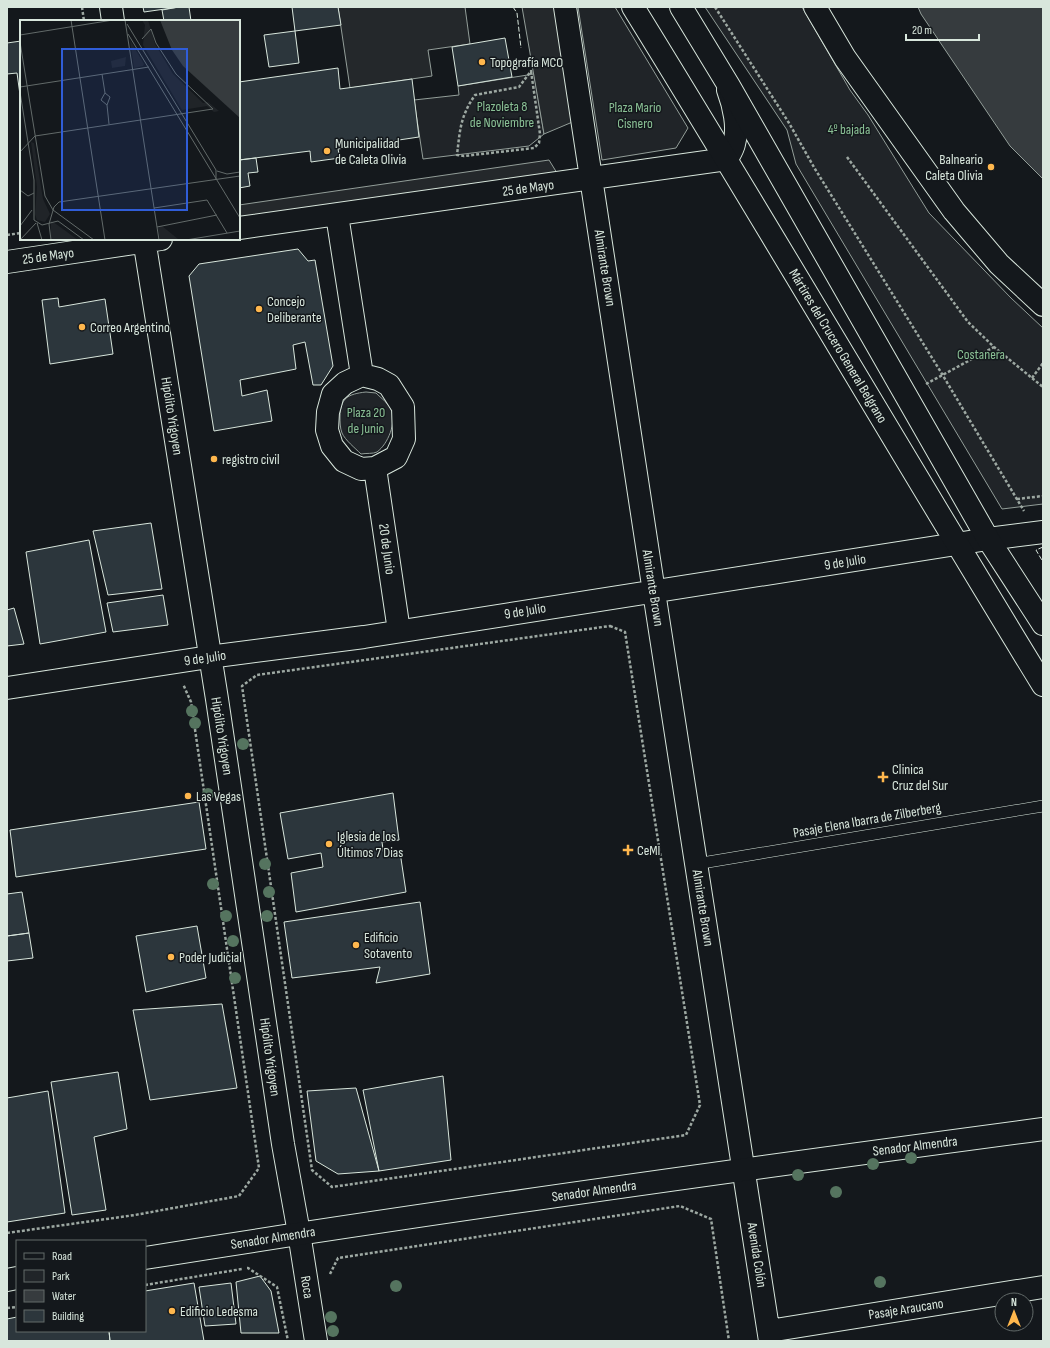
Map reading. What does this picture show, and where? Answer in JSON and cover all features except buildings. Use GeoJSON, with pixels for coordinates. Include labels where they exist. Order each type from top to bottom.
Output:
{"type":"FeatureCollection","features":[{"type":"Feature","properties":{"kind":"street"},"geometry":{"type":"LineString","coordinates":[[110,7],[113,20]]}},
{"type":"Feature","properties":{"kind":"street","name":"Almirante Brown"},"geometry":{"type":"LineString","coordinates":[[565,7],[744,1169]]}},
{"type":"Feature","properties":{"kind":"street","name":"Mártires del Crucero General Belgrano"},"geometry":{"type":"LineString","coordinates":[[633,7],[727,159],[960,544],[1043,685]]}},
{"type":"Feature","properties":{"kind":"street"},"geometry":{"type":"LineString","coordinates":[[681,7],[722,73],[988,539],[1043,624]]}},
{"type":"Feature","properties":{"kind":"street"},"geometry":{"type":"LineString","coordinates":[[815,7],[845,58],[954,211],[1000,264],[1043,305]]}},
{"type":"Feature","properties":{"kind":"street"},"geometry":{"type":"LineString","coordinates":[[722,73],[733,102],[736,128],[734,144],[727,159]]}},
{"type":"Feature","properties":{"kind":"street","name":"25 de Mayo"},"geometry":{"type":"LineString","coordinates":[[240,228],[727,159]]}},
{"type":"Feature","properties":{"kind":"street"},"geometry":{"type":"LineString","coordinates":[[337,215],[362,375]]}},
{"type":"Feature","properties":{"kind":"street","name":"25 de Mayo"},"geometry":{"type":"LineString","coordinates":[[7,262],[150,240]]}},
{"type":"Feature","properties":{"kind":"street","name":"Hipólito Yrigoyen"},"geometry":{"type":"LineString","coordinates":[[150,240],[209,657],[217,700],[283,1144],[299,1233]]}},
{"type":"Feature","properties":{"kind":"street"},"geometry":{"type":"LineString","coordinates":[[362,375],[378,379],[389,385],[403,407],[404,439],[396,457],[375,468],[361,469],[344,461],[332,446],[327,430],[328,412],[333,394],[345,383],[362,375]]}},
{"type":"Feature","properties":{"kind":"street","name":"20 de Junio"},"geometry":{"type":"LineString","coordinates":[[375,468],[399,631]]}},
{"type":"Feature","properties":{"kind":"street","name":"9 de Julio"},"geometry":{"type":"LineString","coordinates":[[7,688],[209,657],[364,637],[1039,532]]}},
{"type":"Feature","properties":{"kind":"street"},"geometry":{"type":"LineString","coordinates":[[960,544],[977,548],[988,553],[1026,618],[1043,632]]}},
{"type":"Feature","properties":{"kind":"street","name":"Senador Almendra"},"geometry":{"type":"LineString","coordinates":[[146,1258],[299,1233],[744,1169],[1043,1130]]}},
{"type":"Feature","properties":{"kind":"street","name":"Avenida Colón"},"geometry":{"type":"LineString","coordinates":[[744,1169],[770,1336]]}},
{"type":"Feature","properties":{"kind":"street","name":"Roca"},"geometry":{"type":"LineString","coordinates":[[299,1233],[316,1341]]}},
{"type":"Feature","properties":{"kind":"street","name":"Pasaje Araucano"},"geometry":{"type":"LineString","coordinates":[[770,1336],[1043,1287]]}},
{"type":"Feature","properties":{"kind":"lane","name":"Pasaje Elena Ibarra de Zilberberg"},"geometry":{"type":"LineString","coordinates":[[696,864],[1043,806]]}},
{"type":"Feature","properties":{"kind":"path"},"geometry":{"type":"LineString","coordinates":[[82,7],[84,20]]}},
{"type":"Feature","properties":{"kind":"path"},"geometry":{"type":"LineString","coordinates":[[715,7],[788,123],[1017,499],[1039,532]]}},
{"type":"Feature","properties":{"kind":"path"},"geometry":{"type":"LineString","coordinates":[[531,71],[540,134],[539,143],[534,148],[464,156],[457,155],[460,127],[466,109],[475,95],[520,87],[531,71]]}},
{"type":"Feature","properties":{"kind":"path"},"geometry":{"type":"LineString","coordinates":[[847,157],[968,322],[994,347],[1043,387]]}},
{"type":"Feature","properties":{"kind":"path"},"geometry":{"type":"LineString","coordinates":[[7,236],[20,233]]}},
{"type":"Feature","properties":{"kind":"path"},"geometry":{"type":"LineString","coordinates":[[905,393],[927,383],[994,347]]}},
{"type":"Feature","properties":{"kind":"path"},"geometry":{"type":"LineString","coordinates":[[1032,378],[1043,363]]}},
{"type":"Feature","properties":{"kind":"path"},"geometry":{"type":"LineString","coordinates":[[1017,499],[1043,496]]}},
{"type":"Feature","properties":{"kind":"path"},"geometry":{"type":"LineString","coordinates":[[610,626],[625,632],[700,1105],[686,1135],[332,1187],[312,1170],[242,686],[257,675],[610,626]]}},
{"type":"Feature","properties":{"kind":"path"},"geometry":{"type":"LineString","coordinates":[[7,1233],[135,1215],[238,1196],[259,1168],[191,702],[182,682]]}},
{"type":"Feature","properties":{"kind":"path"},"geometry":{"type":"LineString","coordinates":[[338,1258],[680,1206],[711,1219],[729,1341]]}},
{"type":"Feature","properties":{"kind":"path"},"geometry":{"type":"LineString","coordinates":[[146,1285],[248,1268],[277,1287],[288,1341]]}},
{"type":"Feature","properties":{"kind":"green space","name":"Plaza Mario Cisnero"},"geometry":{"type":"Polygon","coordinates":[[[578,7],[615,7],[688,128],[676,148],[602,160],[578,7]]]}},
{"type":"Feature","properties":{"kind":"green space","name":"Costanera"},"geometry":{"type":"Polygon","coordinates":[[[705,7],[802,7],[850,90],[868,115],[929,213],[1011,298],[1043,328],[1043,504],[1002,509],[796,164],[787,130],[705,7]]]}},
{"type":"Feature","properties":{"kind":"green space","name":"Plazoleta 8 de Noviembre"},"geometry":{"type":"Polygon","coordinates":[[[534,74],[544,134],[529,146],[423,159],[414,100],[459,95],[458,86],[534,74]]]}},
{"type":"Feature","properties":{"kind":"green space","name":"Plaza 20 de Junio"},"geometry":{"type":"Polygon","coordinates":[[[366,392],[376,393],[386,403],[391,409],[393,420],[385,444],[375,453],[361,454],[343,436],[340,425],[340,411],[343,401],[346,398],[354,394],[366,392]]]}},
{"type":"Feature","properties":{"kind":"shaded area"},"geometry":{"type":"Polygon","coordinates":[[[338,7],[465,7],[470,44],[428,50],[432,76],[350,88],[338,7]]]}},
{"type":"Feature","properties":{"kind":"shaded area"},"geometry":{"type":"Polygon","coordinates":[[[522,7],[565,7],[582,118],[544,134],[522,7]]]}},
{"type":"Feature","properties":{"kind":"shaded area"},"geometry":{"type":"Polygon","coordinates":[[[549,160],[557,173],[240,221],[240,205],[549,160]]]}},
{"type":"Feature","properties":{"kind":"water"},"geometry":{"type":"Polygon","coordinates":[[[918,7],[1043,7],[1043,179],[1010,146],[921,14],[918,7]]]}},
{"type":"Feature","properties":{"kind":"fence"},"geometry":{"type":"LineString","coordinates":[[513,7],[517,13],[521,48]]}},
{"type":"Feature","properties":{"kind":"fence"},"geometry":{"type":"LineString","coordinates":[[1043,547],[1036,550],[1043,562]]}},
{"type":"Feature","properties":{"kind":"place","name":"Topografía MCO"},"geometry":{"type":"Point","coordinates":[482,62]}},
{"type":"Feature","properties":{"kind":"place","name":"Municipalidad de Caleta Olivia"},"geometry":{"type":"Point","coordinates":[327,151]}},
{"type":"Feature","properties":{"kind":"place","name":"Balneario Caleta Olivia"},"geometry":{"type":"Point","coordinates":[991,167]}},
{"type":"Feature","properties":{"kind":"place","name":"Concejo Deliberante"},"geometry":{"type":"Point","coordinates":[259,309]}},
{"type":"Feature","properties":{"kind":"place","name":"Correo Argentino"},"geometry":{"type":"Point","coordinates":[82,327]}},
{"type":"Feature","properties":{"kind":"place","name":"registro civil"},"geometry":{"type":"Point","coordinates":[214,459]}},
{"type":"Feature","properties":{"kind":"place","name":"Clinica Cruz del Sur"},"geometry":{"type":"Point","coordinates":[883,777]}},
{"type":"Feature","properties":{"kind":"place","name":"Las Vegas"},"geometry":{"type":"Point","coordinates":[188,796]}},
{"type":"Feature","properties":{"kind":"place","name":"Iglesia de los Últimos 7 Dias"},"geometry":{"type":"Point","coordinates":[329,844]}},
{"type":"Feature","properties":{"kind":"place","name":"CeMI"},"geometry":{"type":"Point","coordinates":[628,850]}},
{"type":"Feature","properties":{"kind":"place","name":"Edificio Sotavento"},"geometry":{"type":"Point","coordinates":[356,945]}},
{"type":"Feature","properties":{"kind":"place","name":"Poder Judicial"},"geometry":{"type":"Point","coordinates":[171,957]}},
{"type":"Feature","properties":{"kind":"place","name":"Edificio Ledesma"},"geometry":{"type":"Point","coordinates":[172,1311]}},
{"type":"Feature","properties":{"kind":"park label","name":"4º bajada"},"geometry":{"type":"Point","coordinates":[849,129]}}]}
